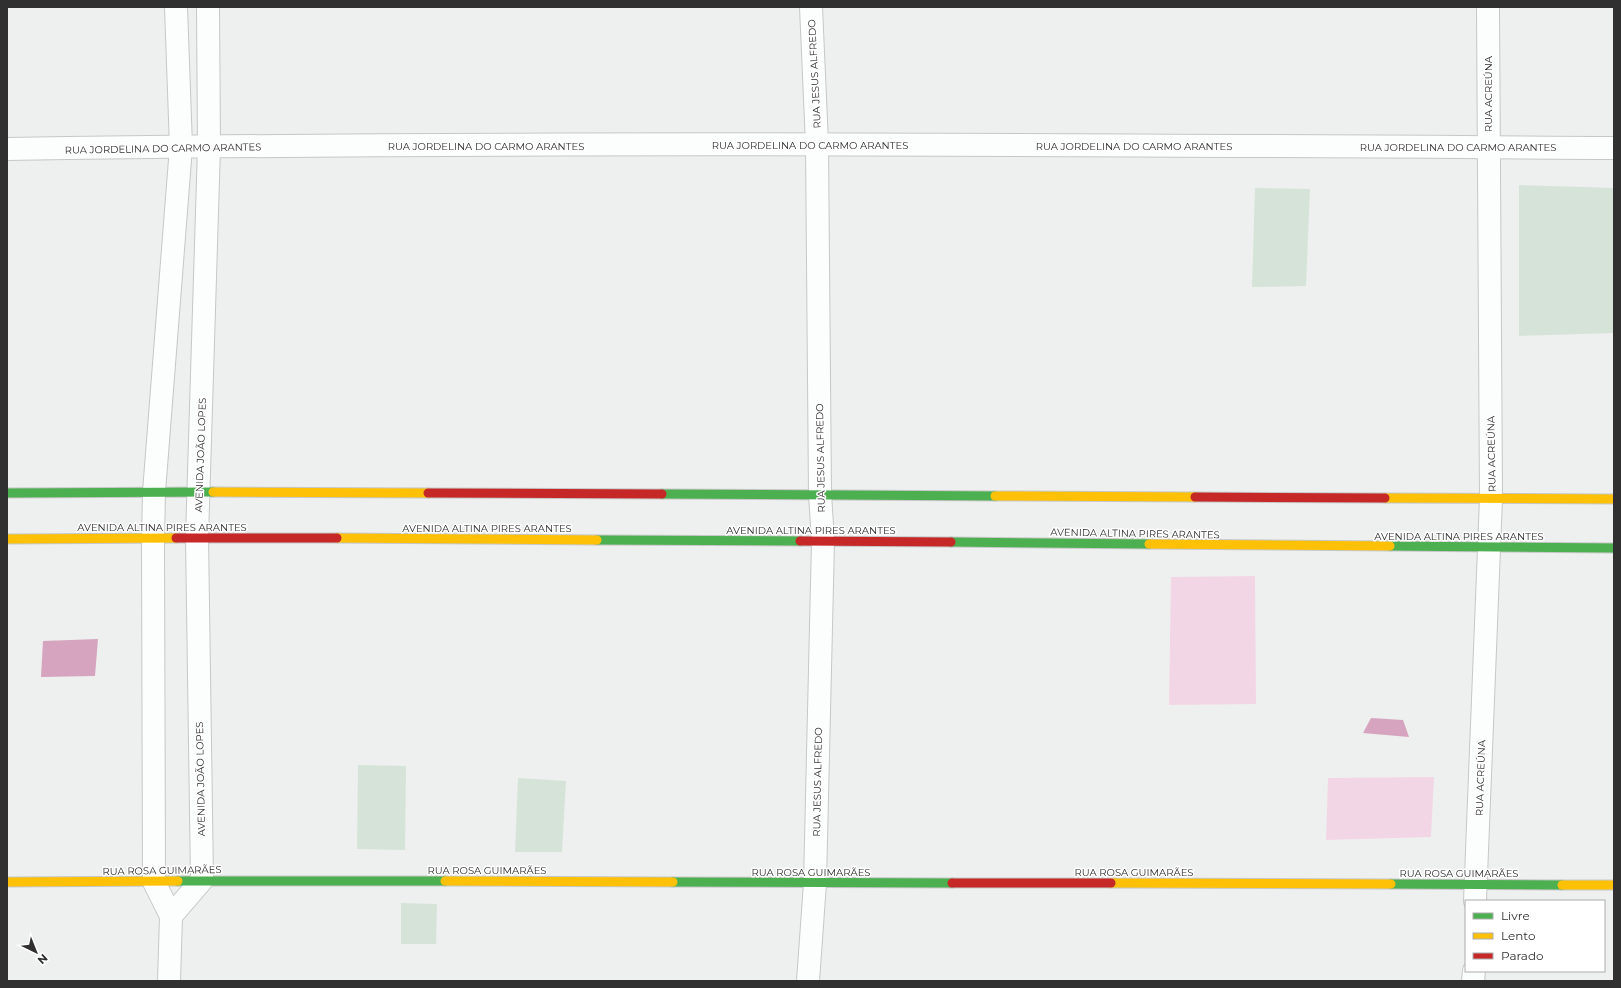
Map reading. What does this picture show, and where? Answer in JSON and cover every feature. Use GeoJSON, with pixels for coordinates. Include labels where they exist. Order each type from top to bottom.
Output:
{"type":"FeatureCollection","features":[{"type":"Feature","properties":{"kind":"street"},"geometry":{"type":"LineString","coordinates":[[169,981],[171,916],[154,882],[153,539],[154,492],[181,147],[176,7]]}},
{"type":"Feature","properties":{"kind":"street","name":"AVENIDA JOÃO LOPES"},"geometry":{"type":"LineString","coordinates":[[202,880],[197,537],[209,147],[208,7]]}},
{"type":"Feature","properties":{"kind":"street","name":"RUA JESUS ALFREDO"},"geometry":{"type":"LineString","coordinates":[[808,981],[815,883],[823,541],[820,494],[817,144],[811,7]]}},
{"type":"Feature","properties":{"kind":"street","name":"RUA ACREÚNA"},"geometry":{"type":"LineString","coordinates":[[1475,892],[1491,498],[1488,7]]}},
{"type":"Feature","properties":{"kind":"street","name":"RUA JORDELINA DO CARMO ARANTES"},"geometry":{"type":"LineString","coordinates":[[7,150],[181,147],[817,144],[1614,148]]}},
{"type":"Feature","properties":{"kind":"street"},"geometry":{"type":"LineString","coordinates":[[7,493],[198,492],[820,494],[1614,499]]}},
{"type":"Feature","properties":{"kind":"street","name":"AVENIDA ALTINA PIRES ARANTES"},"geometry":{"type":"LineString","coordinates":[[7,539],[153,539],[197,537],[1614,548]]}},
{"type":"Feature","properties":{"kind":"street"},"geometry":{"type":"LineString","coordinates":[[171,916],[202,880]]}},
{"type":"Feature","properties":{"kind":"street","name":"RUA ROSA GUIMARÃES"},"geometry":{"type":"LineString","coordinates":[[7,882],[154,882],[202,880],[815,883],[1475,892],[1614,885]]}},
{"type":"Feature","properties":{"kind":"shaded area"},"geometry":{"type":"Polygon","coordinates":[[[1255,576],[1256,704],[1169,705],[1171,577],[1255,576]]]}},
{"type":"Feature","properties":{"kind":"shaded area"},"geometry":{"type":"Polygon","coordinates":[[[98,639],[95,676],[41,677],[43,641],[98,639]]]}},
{"type":"Feature","properties":{"kind":"shaded area"},"geometry":{"type":"Polygon","coordinates":[[[1371,718],[1403,720],[1409,737],[1363,733],[1371,718]]]}},
{"type":"Feature","properties":{"kind":"shaded area"},"geometry":{"type":"Polygon","coordinates":[[[1434,777],[1431,837],[1326,840],[1328,778],[1434,777]]]}},
{"type":"Feature","properties":{"kind":"building"},"geometry":{"type":"Polygon","coordinates":[[[1519,185],[1614,188],[1614,333],[1519,336],[1519,185]]]}},
{"type":"Feature","properties":{"kind":"building"},"geometry":{"type":"Polygon","coordinates":[[[1255,188],[1310,189],[1306,286],[1252,287],[1255,188]]]}},
{"type":"Feature","properties":{"kind":"building"},"geometry":{"type":"Polygon","coordinates":[[[358,765],[406,766],[405,850],[357,849],[358,765]]]}},
{"type":"Feature","properties":{"kind":"building"},"geometry":{"type":"Polygon","coordinates":[[[518,778],[566,781],[562,852],[515,852],[518,778]]]}},
{"type":"Feature","properties":{"kind":"building"},"geometry":{"type":"Polygon","coordinates":[[[401,903],[437,904],[436,944],[401,944],[401,903]]]}},
{"type":"Feature","properties":{"kind":"traffic: fast"},"geometry":{"type":"LineString","coordinates":[[7,493],[213,492]]}},
{"type":"Feature","properties":{"kind":"traffic: fast"},"geometry":{"type":"LineString","coordinates":[[662,494],[995,496]]}},
{"type":"Feature","properties":{"kind":"traffic: fast"},"geometry":{"type":"LineString","coordinates":[[597,540],[800,541]]}},
{"type":"Feature","properties":{"kind":"traffic: fast"},"geometry":{"type":"LineString","coordinates":[[951,542],[1149,544]]}},
{"type":"Feature","properties":{"kind":"traffic: fast"},"geometry":{"type":"LineString","coordinates":[[1390,546],[1614,548]]}},
{"type":"Feature","properties":{"kind":"traffic: fast"},"geometry":{"type":"LineString","coordinates":[[178,881],[445,881]]}},
{"type":"Feature","properties":{"kind":"traffic: fast"},"geometry":{"type":"LineString","coordinates":[[673,882],[952,883]]}},
{"type":"Feature","properties":{"kind":"traffic: fast"},"geometry":{"type":"LineString","coordinates":[[1391,884],[1562,885]]}},
{"type":"Feature","properties":{"kind":"traffic: slow"},"geometry":{"type":"LineString","coordinates":[[213,492],[428,493]]}},
{"type":"Feature","properties":{"kind":"traffic: slow"},"geometry":{"type":"LineString","coordinates":[[995,496],[1195,497]]}},
{"type":"Feature","properties":{"kind":"traffic: slow"},"geometry":{"type":"LineString","coordinates":[[1385,498],[1614,499]]}},
{"type":"Feature","properties":{"kind":"traffic: slow"},"geometry":{"type":"LineString","coordinates":[[7,539],[176,538]]}},
{"type":"Feature","properties":{"kind":"traffic: slow"},"geometry":{"type":"LineString","coordinates":[[337,538],[597,540]]}},
{"type":"Feature","properties":{"kind":"traffic: slow"},"geometry":{"type":"LineString","coordinates":[[1149,544],[1390,546]]}},
{"type":"Feature","properties":{"kind":"traffic: slow"},"geometry":{"type":"LineString","coordinates":[[7,882],[178,881]]}},
{"type":"Feature","properties":{"kind":"traffic: slow"},"geometry":{"type":"LineString","coordinates":[[445,881],[673,882]]}},
{"type":"Feature","properties":{"kind":"traffic: slow"},"geometry":{"type":"LineString","coordinates":[[1111,883],[1391,884]]}},
{"type":"Feature","properties":{"kind":"traffic: slow"},"geometry":{"type":"LineString","coordinates":[[1562,885],[1614,885]]}},
{"type":"Feature","properties":{"kind":"traffic: jam"},"geometry":{"type":"LineString","coordinates":[[428,493],[662,494]]}},
{"type":"Feature","properties":{"kind":"traffic: jam"},"geometry":{"type":"LineString","coordinates":[[1195,497],[1385,498]]}},
{"type":"Feature","properties":{"kind":"traffic: jam"},"geometry":{"type":"LineString","coordinates":[[176,538],[337,538]]}},
{"type":"Feature","properties":{"kind":"traffic: jam"},"geometry":{"type":"LineString","coordinates":[[800,541],[951,542]]}},
{"type":"Feature","properties":{"kind":"traffic: jam"},"geometry":{"type":"LineString","coordinates":[[952,883],[1111,883]]}}]}
